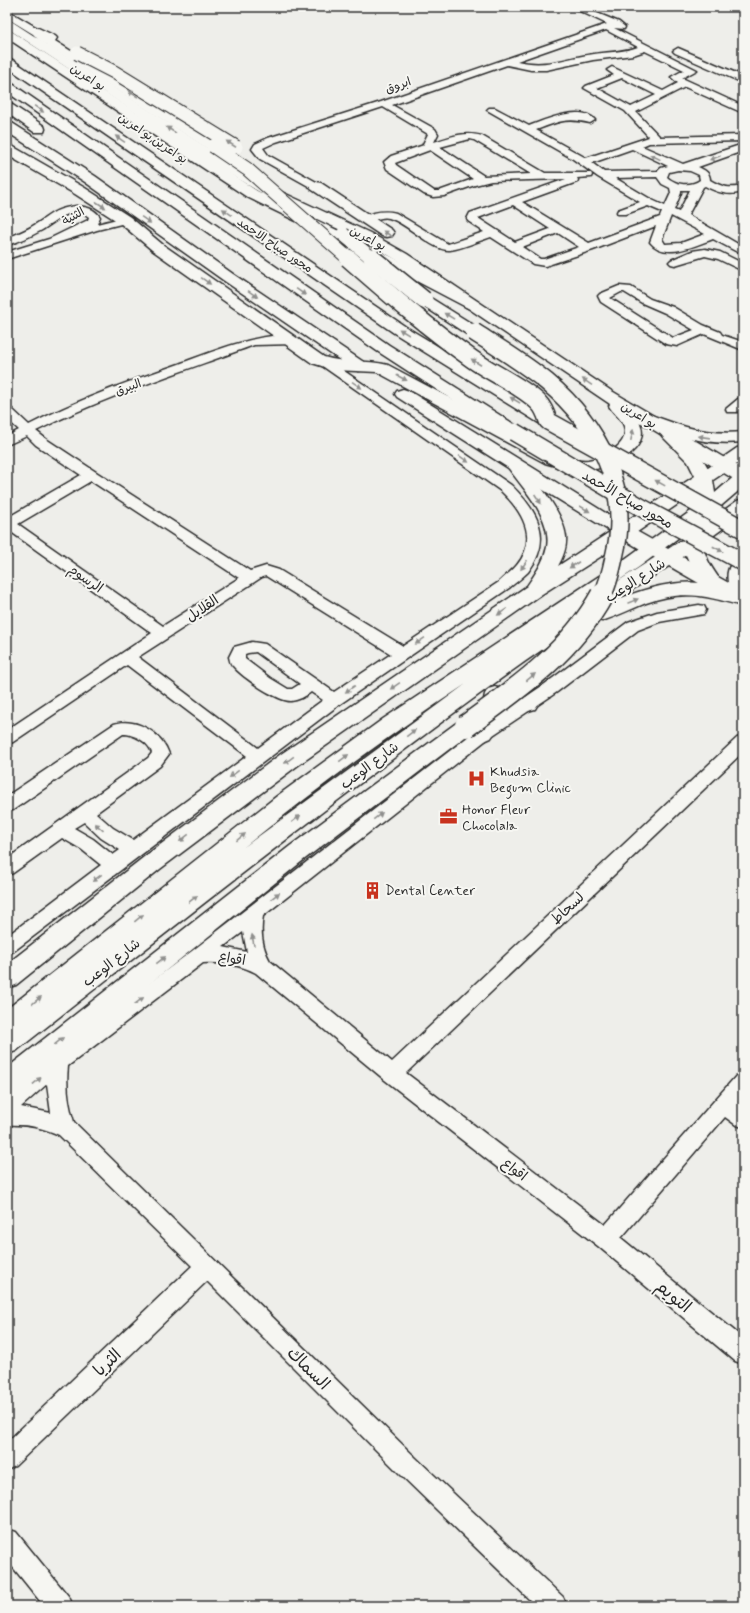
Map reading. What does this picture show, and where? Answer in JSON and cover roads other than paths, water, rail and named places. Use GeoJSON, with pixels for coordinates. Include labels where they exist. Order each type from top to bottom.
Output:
{"type":"FeatureCollection","features":[{"type":"Feature","properties":{"kind":"main road"},"geometry":{"type":"LineString","coordinates":[[7,13],[160,99],[230,143],[269,170],[361,250],[424,300],[511,355],[558,392],[581,418],[608,459],[619,494],[619,533],[616,556],[604,591],[588,618],[566,645],[475,729]]}},
{"type":"Feature","properties":{"kind":"main road","name":"بو اعرين"},"geometry":{"type":"LineString","coordinates":[[7,24],[221,163],[287,201],[345,226],[384,246],[421,269],[604,393],[722,465]]}},
{"type":"Feature","properties":{"kind":"main road"},"geometry":{"type":"LineString","coordinates":[[37,31],[43,38],[214,146],[247,169],[411,313],[473,360],[539,403],[545,411],[548,421]]}},
{"type":"Feature","properties":{"kind":"main road"},"geometry":{"type":"LineString","coordinates":[[7,33],[252,194],[389,261],[471,304]]}},
{"type":"Feature","properties":{"kind":"main road","name":"بو اعرين,بو اعرين"},"geometry":{"type":"LineString","coordinates":[[7,43],[205,173],[301,230]]}},
{"type":"Feature","properties":{"kind":"main road","name":"محور صباح الاحمد"},"geometry":{"type":"LineString","coordinates":[[7,62],[400,330],[548,421]]}},
{"type":"Feature","properties":{"kind":"main road"},"geometry":{"type":"LineString","coordinates":[[7,86],[235,246]]}},
{"type":"Feature","properties":{"kind":"main road"},"geometry":{"type":"LineString","coordinates":[[7,107],[47,135]]}},
{"type":"Feature","properties":{"kind":"main road"},"geometry":{"type":"LineString","coordinates":[[7,126],[90,179],[114,198],[359,366],[516,466],[624,532],[644,554]]}},
{"type":"Feature","properties":{"kind":"main road"},"geometry":{"type":"LineString","coordinates":[[7,138],[114,198]]}},
{"type":"Feature","properties":{"kind":"main road"},"geometry":{"type":"LineString","coordinates":[[59,144],[118,183]]}},
{"type":"Feature","properties":{"kind":"main road"},"geometry":{"type":"LineString","coordinates":[[7,149],[80,191],[125,220],[157,247],[324,363],[346,367],[369,365],[382,368],[652,514],[670,516],[703,512],[739,514]]}},
{"type":"Feature","properties":{"kind":"main road"},"geometry":{"type":"LineString","coordinates":[[287,201],[314,199],[318,197],[316,186]]}},
{"type":"Feature","properties":{"kind":"main road"},"geometry":{"type":"LineString","coordinates":[[316,186],[442,270],[471,304]]}},
{"type":"Feature","properties":{"kind":"main road"},"geometry":{"type":"LineString","coordinates":[[165,212],[209,239],[235,246]]}},
{"type":"Feature","properties":{"kind":"main road","name":"بو اعرين"},"geometry":{"type":"LineString","coordinates":[[301,230],[424,300]]}},
{"type":"Feature","properties":{"kind":"main road","name":"محور صباح الأحمد"},"geometry":{"type":"LineString","coordinates":[[235,246],[383,348],[514,432],[644,509],[743,562]]}},
{"type":"Feature","properties":{"kind":"main road"},"geometry":{"type":"LineString","coordinates":[[551,459],[574,465],[597,464],[616,456],[630,442],[634,433],[631,422],[604,393]]}},
{"type":"Feature","properties":{"kind":"main road"},"geometry":{"type":"LineString","coordinates":[[644,418],[697,436],[713,438],[743,437]]}},
{"type":"Feature","properties":{"kind":"main road","name":"محور صباح الأحمد"},"geometry":{"type":"LineString","coordinates":[[548,421],[743,529]]}},
{"type":"Feature","properties":{"kind":"main road"},"geometry":{"type":"LineString","coordinates":[[669,433],[695,460],[704,477],[706,495],[703,512],[694,540],[696,555],[701,567],[712,583]]}},
{"type":"Feature","properties":{"kind":"main road"},"geometry":{"type":"LineString","coordinates":[[7,978],[239,796],[535,590],[652,514],[704,477],[743,452]]}},
{"type":"Feature","properties":{"kind":"main road"},"geometry":{"type":"LineString","coordinates":[[7,1024],[285,802],[390,724],[644,554],[703,512],[743,477],[722,465]]}},
{"type":"Feature","properties":{"kind":"main road"},"geometry":{"type":"LineString","coordinates":[[516,466],[551,518],[557,537],[556,547],[550,567],[535,590]]}},
{"type":"Feature","properties":{"kind":"main road"},"geometry":{"type":"LineString","coordinates":[[624,532],[703,512],[743,497]]}},
{"type":"Feature","properties":{"kind":"main road","name":"شارع الوعب"},"geometry":{"type":"LineString","coordinates":[[7,1042],[295,820],[496,672],[694,540],[739,514]]}},
{"type":"Feature","properties":{"kind":"main road"},"geometry":{"type":"LineString","coordinates":[[606,544],[616,542],[629,545],[636,552],[668,558],[743,599]]}},
{"type":"Feature","properties":{"kind":"main road"},"geometry":{"type":"LineString","coordinates":[[743,562],[737,572],[736,579],[737,586],[743,599]]}},
{"type":"Feature","properties":{"kind":"main road"},"geometry":{"type":"LineString","coordinates":[[546,638],[634,600],[674,590],[706,590],[743,599]]}},
{"type":"Feature","properties":{"kind":"main road"},"geometry":{"type":"LineString","coordinates":[[7,1083],[292,856],[490,720],[495,694],[496,672]]}},
{"type":"Feature","properties":{"kind":"main road"},"geometry":{"type":"LineString","coordinates":[[495,694],[510,700],[528,704]]}},
{"type":"Feature","properties":{"kind":"street"},"geometry":{"type":"LineString","coordinates":[[575,7],[612,26],[644,36]]}},
{"type":"Feature","properties":{"kind":"street"},"geometry":{"type":"LineString","coordinates":[[612,26],[625,38],[692,70],[676,77],[684,84],[743,110]]}},
{"type":"Feature","properties":{"kind":"street","name":"ابروق"},"geometry":{"type":"LineString","coordinates":[[316,186],[264,157],[257,150],[259,146],[272,140],[384,104],[612,26]]}},
{"type":"Feature","properties":{"kind":"street"},"geometry":{"type":"LineString","coordinates":[[616,54],[614,46],[625,38]]}},
{"type":"Feature","properties":{"kind":"street"},"geometry":{"type":"LineString","coordinates":[[507,62],[531,67],[546,67],[632,52],[645,48]]}},
{"type":"Feature","properties":{"kind":"street"},"geometry":{"type":"LineString","coordinates":[[672,48],[743,80]]}},
{"type":"Feature","properties":{"kind":"street"},"geometry":{"type":"LineString","coordinates":[[612,70],[664,95]]}},
{"type":"Feature","properties":{"kind":"street"},"geometry":{"type":"LineString","coordinates":[[622,75],[589,88],[631,111],[657,140]]}},
{"type":"Feature","properties":{"kind":"street"},"geometry":{"type":"LineString","coordinates":[[631,111],[684,84]]}},
{"type":"Feature","properties":{"kind":"street"},"geometry":{"type":"LineString","coordinates":[[384,104],[431,131],[433,134],[428,144],[481,179]]}},
{"type":"Feature","properties":{"kind":"street"},"geometry":{"type":"LineString","coordinates":[[492,110],[585,162],[596,173],[648,202],[666,215]]}},
{"type":"Feature","properties":{"kind":"street"},"geometry":{"type":"LineString","coordinates":[[528,130],[572,116],[583,116],[590,120]]}},
{"type":"Feature","properties":{"kind":"street"},"geometry":{"type":"LineString","coordinates":[[542,176],[474,136],[461,137],[431,146],[391,160],[389,165],[428,192],[440,194],[481,179],[500,177],[542,176],[596,173],[662,174],[665,170],[709,160],[743,147]]}},
{"type":"Feature","properties":{"kind":"street"},"geometry":{"type":"LineString","coordinates":[[585,162],[643,141],[743,138]]}},
{"type":"Feature","properties":{"kind":"street"},"geometry":{"type":"LineString","coordinates":[[632,145],[682,167],[698,170],[703,181],[718,188],[730,192],[743,189]]}},
{"type":"Feature","properties":{"kind":"street"},"geometry":{"type":"LineString","coordinates":[[622,149],[662,174],[664,181],[675,186],[691,187],[703,181]]}},
{"type":"Feature","properties":{"kind":"street"},"geometry":{"type":"LineString","coordinates":[[682,216],[692,197],[711,170],[743,156]]}},
{"type":"Feature","properties":{"kind":"street"},"geometry":{"type":"LineString","coordinates":[[596,173],[472,217],[473,221],[537,262],[545,263],[589,248],[666,215],[682,216],[743,252]]}},
{"type":"Feature","properties":{"kind":"street"},"geometry":{"type":"LineString","coordinates":[[675,186],[676,193],[656,242],[666,248],[681,246],[713,235]]}},
{"type":"Feature","properties":{"kind":"street"},"geometry":{"type":"LineString","coordinates":[[692,197],[718,188]]}},
{"type":"Feature","properties":{"kind":"street","name":"الثنية"},"geometry":{"type":"LineString","coordinates":[[7,249],[48,229],[65,212],[80,191]]}},
{"type":"Feature","properties":{"kind":"street"},"geometry":{"type":"LineString","coordinates":[[514,201],[589,248]]}},
{"type":"Feature","properties":{"kind":"street"},"geometry":{"type":"LineString","coordinates":[[622,212],[648,202]]}},
{"type":"Feature","properties":{"kind":"street","name":"الثنية"},"geometry":{"type":"LineString","coordinates":[[7,242],[31,232],[53,216],[77,210],[93,213],[95,217],[93,222],[54,240]]}},
{"type":"Feature","properties":{"kind":"street"},"geometry":{"type":"LineString","coordinates":[[366,219],[388,214],[398,218],[444,246],[449,247],[491,233]]}},
{"type":"Feature","properties":{"kind":"street","name":"الثنية"},"geometry":{"type":"LineString","coordinates":[[7,256],[93,228],[125,220]]}},
{"type":"Feature","properties":{"kind":"street"},"geometry":{"type":"LineString","coordinates":[[513,247],[559,229]]}},
{"type":"Feature","properties":{"kind":"street"},"geometry":{"type":"LineString","coordinates":[[681,246],[694,255]]}},
{"type":"Feature","properties":{"kind":"street"},"geometry":{"type":"LineString","coordinates":[[676,262],[703,252],[713,254],[743,268]]}},
{"type":"Feature","properties":{"kind":"street"},"geometry":{"type":"LineString","coordinates":[[703,330],[677,342],[670,341],[606,300],[604,296],[619,289],[625,288],[646,301],[669,310],[703,330],[743,346]]}},
{"type":"Feature","properties":{"kind":"street"},"geometry":{"type":"LineString","coordinates":[[633,318],[657,305]]}},
{"type":"Feature","properties":{"kind":"street","name":"البيرق"},"geometry":{"type":"LineString","coordinates":[[252,342],[263,332],[265,328],[264,321]]}},
{"type":"Feature","properties":{"kind":"street","name":"البيرق"},"geometry":{"type":"LineString","coordinates":[[7,441],[89,402],[252,342],[272,340],[291,341]]}},
{"type":"Feature","properties":{"kind":"street"},"geometry":{"type":"LineString","coordinates":[[7,946],[334,700],[504,585],[521,570],[530,556],[534,541],[535,528],[531,517],[522,502],[506,488],[324,363]]}},
{"type":"Feature","properties":{"kind":"street"},"geometry":{"type":"LineString","coordinates":[[732,409],[743,402]]}},
{"type":"Feature","properties":{"kind":"street"},"geometry":{"type":"LineString","coordinates":[[7,412],[41,442],[249,577]]}},
{"type":"Feature","properties":{"kind":"street"},"geometry":{"type":"LineString","coordinates":[[7,524],[87,472]]}},
{"type":"Feature","properties":{"kind":"street","name":"الرسوم"},"geometry":{"type":"LineString","coordinates":[[7,524],[164,633]]}},
{"type":"Feature","properties":{"kind":"street","name":"القلايل"},"geometry":{"type":"LineString","coordinates":[[7,738],[249,577],[266,571],[274,573],[402,653]]}},
{"type":"Feature","properties":{"kind":"street"},"geometry":{"type":"LineString","coordinates":[[7,1106],[59,1062],[255,912],[475,729],[528,704],[633,626],[648,618],[659,615],[699,610]]}},
{"type":"Feature","properties":{"kind":"street"},"geometry":{"type":"LineString","coordinates":[[128,657],[258,756]]}},
{"type":"Feature","properties":{"kind":"street"},"geometry":{"type":"LineString","coordinates":[[311,684],[334,700]]}},
{"type":"Feature","properties":{"kind":"street"},"geometry":{"type":"LineString","coordinates":[[7,806],[120,728],[135,729],[158,744],[161,754],[158,758],[7,868]]}},
{"type":"Feature","properties":{"kind":"street","name":"لسحاط"},"geometry":{"type":"LineString","coordinates":[[392,1074],[743,742]]}},
{"type":"Feature","properties":{"kind":"street"},"geometry":{"type":"LineString","coordinates":[[84,812],[104,832],[134,849]]}},
{"type":"Feature","properties":{"kind":"street"},"geometry":{"type":"LineString","coordinates":[[61,829],[87,844],[113,866]]}},
{"type":"Feature","properties":{"kind":"street","name":"اقواع"},"geometry":{"type":"LineString","coordinates":[[255,912],[251,926],[252,940],[256,954],[263,967]]}},
{"type":"Feature","properties":{"kind":"street","name":"اقواع"},"geometry":{"type":"LineString","coordinates":[[199,956],[216,954],[233,955],[249,960],[263,967],[392,1074],[606,1239]]}},
{"type":"Feature","properties":{"kind":"street","name":"السماك"},"geometry":{"type":"LineString","coordinates":[[59,1062],[56,1079],[56,1096],[66,1128]]}},
{"type":"Feature","properties":{"kind":"street"},"geometry":{"type":"LineString","coordinates":[[606,1239],[743,1082]]}},
{"type":"Feature","properties":{"kind":"street"},"geometry":{"type":"LineString","coordinates":[[724,1104],[743,1118]]}},
{"type":"Feature","properties":{"kind":"street","name":"السماك"},"geometry":{"type":"LineString","coordinates":[[7,1116],[39,1118],[66,1128],[408,1466],[554,1606]]}},
{"type":"Feature","properties":{"kind":"street","name":"التويم"},"geometry":{"type":"LineString","coordinates":[[606,1239],[743,1353]]}},
{"type":"Feature","properties":{"kind":"street","name":"الثريا"},"geometry":{"type":"LineString","coordinates":[[7,1458],[207,1266]]}},
{"type":"Feature","properties":{"kind":"street"},"geometry":{"type":"LineString","coordinates":[[7,1541],[60,1606]]}},
{"type":"Feature","properties":{"kind":"place","name":"Khudsia Begum Clinic"},"geometry":{"type":"Point","coordinates":[477,779]}},
{"type":"Feature","properties":{"kind":"place","name":"Honor Fleur Chocolala"},"geometry":{"type":"Point","coordinates":[449,817]}},
{"type":"Feature","properties":{"kind":"place","name":"Dental Center"},"geometry":{"type":"Point","coordinates":[372,890]}}]}
